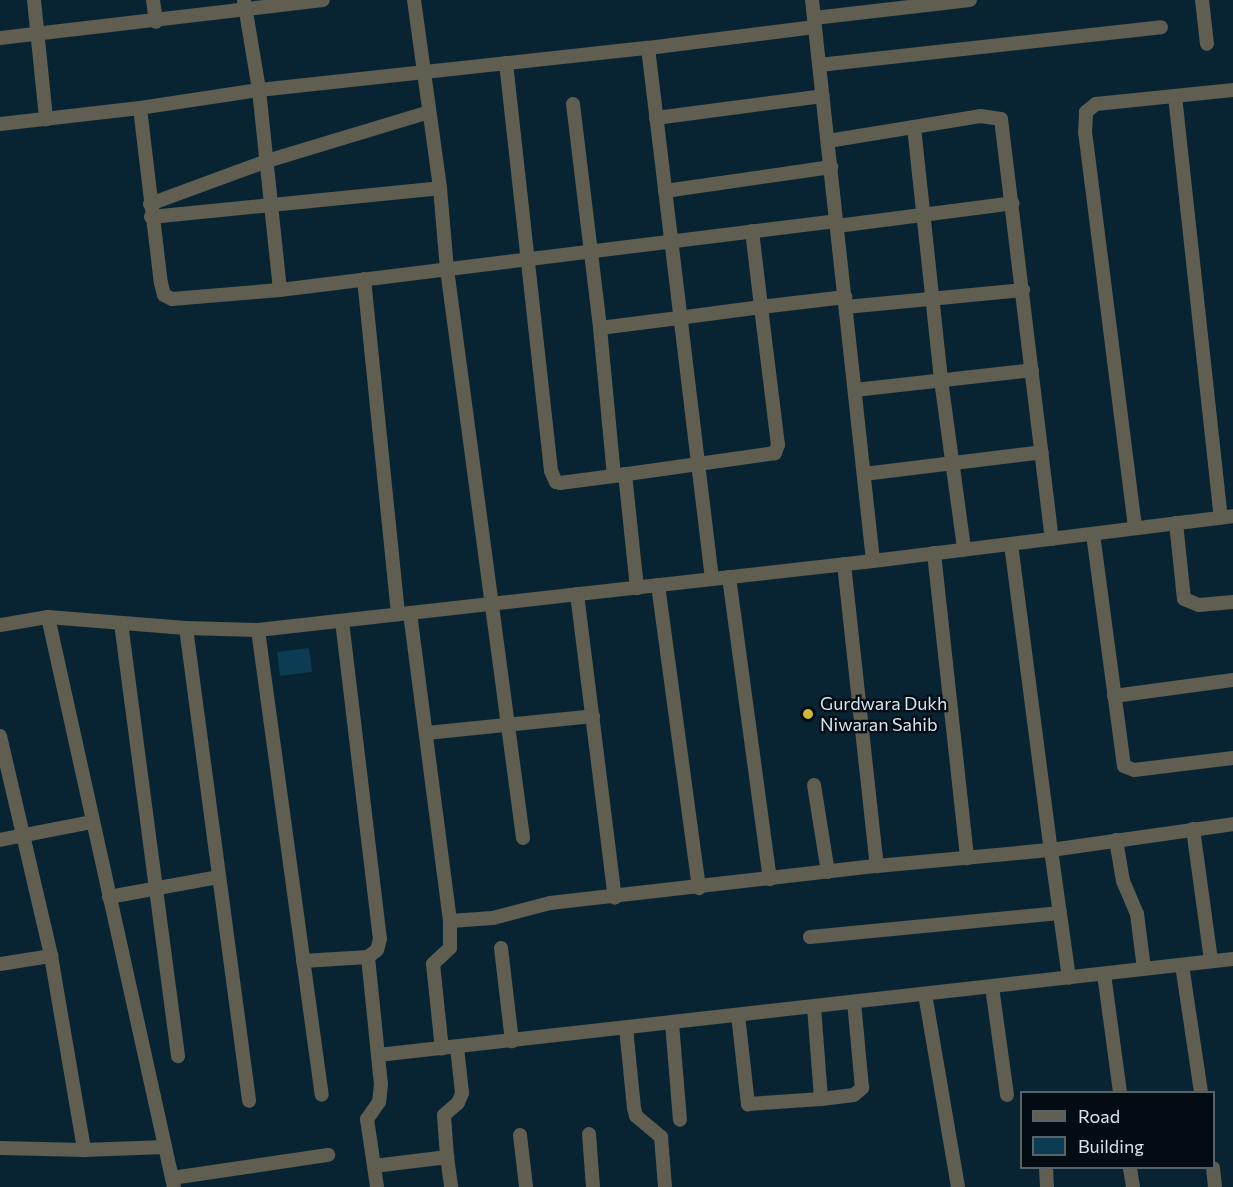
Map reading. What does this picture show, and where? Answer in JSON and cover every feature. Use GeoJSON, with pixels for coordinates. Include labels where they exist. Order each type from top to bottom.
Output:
{"type":"FeatureCollection","features":[{"type":"Feature","properties":{"kind":"street"},"geometry":{"type":"LineString","coordinates":[[34,0],[46,119]]}},
{"type":"Feature","properties":{"kind":"street"},"geometry":{"type":"LineString","coordinates":[[153,0],[156,22]]}},
{"type":"Feature","properties":{"kind":"street"},"geometry":{"type":"LineString","coordinates":[[0,38],[156,22],[245,5],[323,0]]}},
{"type":"Feature","properties":{"kind":"street"},"geometry":{"type":"LineString","coordinates":[[414,0],[440,188],[447,270],[524,838]]}},
{"type":"Feature","properties":{"kind":"street"},"geometry":{"type":"LineString","coordinates":[[812,0],[873,561]]}},
{"type":"Feature","properties":{"kind":"street"},"geometry":{"type":"LineString","coordinates":[[0,124],[140,108],[260,90],[648,48],[970,0]]}},
{"type":"Feature","properties":{"kind":"street"},"geometry":{"type":"LineString","coordinates":[[1202,0],[1207,44]]}},
{"type":"Feature","properties":{"kind":"street"},"geometry":{"type":"LineString","coordinates":[[245,5],[260,90],[280,290]]}},
{"type":"Feature","properties":{"kind":"street"},"geometry":{"type":"LineString","coordinates":[[819,65],[1161,27]]}},
{"type":"Feature","properties":{"kind":"street"},"geometry":{"type":"LineString","coordinates":[[648,48],[678,318],[712,579]]}},
{"type":"Feature","properties":{"kind":"street"},"geometry":{"type":"LineString","coordinates":[[506,63],[553,478],[560,483],[764,457],[777,449],[752,231]]}},
{"type":"Feature","properties":{"kind":"street"},"geometry":{"type":"LineString","coordinates":[[1135,527],[1085,123],[1086,112],[1096,104],[1233,90]]}},
{"type":"Feature","properties":{"kind":"street"},"geometry":{"type":"LineString","coordinates":[[656,118],[823,96]]}},
{"type":"Feature","properties":{"kind":"street"},"geometry":{"type":"LineString","coordinates":[[0,625],[48,617],[186,628],[258,630],[873,561],[1227,517],[1175,96]]}},
{"type":"Feature","properties":{"kind":"street"},"geometry":{"type":"LineString","coordinates":[[573,104],[619,475],[637,588]]}},
{"type":"Feature","properties":{"kind":"street"},"geometry":{"type":"LineString","coordinates":[[140,108],[150,210],[164,296],[179,299],[280,290],[752,231],[1013,203]]}},
{"type":"Feature","properties":{"kind":"street"},"geometry":{"type":"LineString","coordinates":[[150,210],[267,160],[429,112]]}},
{"type":"Feature","properties":{"kind":"street"},"geometry":{"type":"LineString","coordinates":[[828,141],[998,116],[1004,127],[1052,538]]}},
{"type":"Feature","properties":{"kind":"street"},"geometry":{"type":"LineString","coordinates":[[914,127],[941,380],[964,549]]}},
{"type":"Feature","properties":{"kind":"street"},"geometry":{"type":"LineString","coordinates":[[664,191],[831,167]]}},
{"type":"Feature","properties":{"kind":"street"},"geometry":{"type":"LineString","coordinates":[[150,210],[272,203],[440,188]]}},
{"type":"Feature","properties":{"kind":"street"},"geometry":{"type":"LineString","coordinates":[[364,279],[404,614],[427,733],[450,921],[450,948],[433,964],[442,1049]]}},
{"type":"Feature","properties":{"kind":"street"},"geometry":{"type":"LineString","coordinates":[[600,328],[761,308],[1023,290]]}},
{"type":"Feature","properties":{"kind":"street"},"geometry":{"type":"LineString","coordinates":[[855,390],[1032,370]]}},
{"type":"Feature","properties":{"kind":"street"},"geometry":{"type":"LineString","coordinates":[[864,474],[1042,452]]}},
{"type":"Feature","properties":{"kind":"street"},"geometry":{"type":"LineString","coordinates":[[1176,523],[1184,599],[1199,605],[1233,602]]}},
{"type":"Feature","properties":{"kind":"street"},"geometry":{"type":"LineString","coordinates":[[1093,534],[1120,756],[1127,768],[1233,758]]}},
{"type":"Feature","properties":{"kind":"street"},"geometry":{"type":"LineString","coordinates":[[1011,544],[1069,978]]}},
{"type":"Feature","properties":{"kind":"street"},"geometry":{"type":"LineString","coordinates":[[934,553],[967,858]]}},
{"type":"Feature","properties":{"kind":"street"},"geometry":{"type":"LineString","coordinates":[[844,564],[877,866]]}},
{"type":"Feature","properties":{"kind":"street"},"geometry":{"type":"LineString","coordinates":[[729,577],[770,879]]}},
{"type":"Feature","properties":{"kind":"street"},"geometry":{"type":"LineString","coordinates":[[658,585],[699,888]]}},
{"type":"Feature","properties":{"kind":"street"},"geometry":{"type":"LineString","coordinates":[[577,594],[615,898]]}},
{"type":"Feature","properties":{"kind":"street"},"geometry":{"type":"LineString","coordinates":[[48,617],[173,1182],[328,1155]]}},
{"type":"Feature","properties":{"kind":"street"},"geometry":{"type":"LineString","coordinates":[[303,961],[368,957],[377,950],[380,939],[342,621]]}},
{"type":"Feature","properties":{"kind":"street"},"geometry":{"type":"LineString","coordinates":[[121,623],[178,1056]]}},
{"type":"Feature","properties":{"kind":"street"},"geometry":{"type":"LineString","coordinates":[[186,628],[249,1101]]}},
{"type":"Feature","properties":{"kind":"street"},"geometry":{"type":"LineString","coordinates":[[258,630],[322,1095]]}},
{"type":"Feature","properties":{"kind":"street"},"geometry":{"type":"LineString","coordinates":[[1114,696],[1233,680]]}},
{"type":"Feature","properties":{"kind":"street"},"geometry":{"type":"LineString","coordinates":[[427,733],[592,716]]}},
{"type":"Feature","properties":{"kind":"street"},"geometry":{"type":"LineString","coordinates":[[0,736],[51,956],[84,1150]]}},
{"type":"Feature","properties":{"kind":"street"},"geometry":{"type":"LineString","coordinates":[[814,785],[828,872]]}},
{"type":"Feature","properties":{"kind":"street"},"geometry":{"type":"LineString","coordinates":[[0,840],[92,822]]}},
{"type":"Feature","properties":{"kind":"street"},"geometry":{"type":"LineString","coordinates":[[450,921],[493,918],[550,903],[615,898],[877,866],[1051,850],[1233,824]]}},
{"type":"Feature","properties":{"kind":"street"},"geometry":{"type":"LineString","coordinates":[[1193,829],[1212,960]]}},
{"type":"Feature","properties":{"kind":"street"},"geometry":{"type":"LineString","coordinates":[[1116,840],[1123,881],[1139,924],[1144,969]]}},
{"type":"Feature","properties":{"kind":"street"},"geometry":{"type":"LineString","coordinates":[[109,897],[219,877]]}},
{"type":"Feature","properties":{"kind":"street"},"geometry":{"type":"LineString","coordinates":[[810,937],[1060,913]]}},
{"type":"Feature","properties":{"kind":"street"},"geometry":{"type":"LineString","coordinates":[[501,948],[512,1041]]}},
{"type":"Feature","properties":{"kind":"street"},"geometry":{"type":"LineString","coordinates":[[0,964],[51,956]]}},
{"type":"Feature","properties":{"kind":"street"},"geometry":{"type":"LineString","coordinates":[[368,957],[380,1099],[367,1119],[377,1187]]}},
{"type":"Feature","properties":{"kind":"street"},"geometry":{"type":"LineString","coordinates":[[378,1055],[1233,958]]}},
{"type":"Feature","properties":{"kind":"street"},"geometry":{"type":"LineString","coordinates":[[1182,965],[1201,1091]]}},
{"type":"Feature","properties":{"kind":"street"},"geometry":{"type":"LineString","coordinates":[[1104,974],[1120,1091]]}},
{"type":"Feature","properties":{"kind":"street"},"geometry":{"type":"LineString","coordinates":[[992,987],[1007,1095]]}},
{"type":"Feature","properties":{"kind":"street"},"geometry":{"type":"LineString","coordinates":[[925,994],[957,1187]]}},
{"type":"Feature","properties":{"kind":"street"},"geometry":{"type":"LineString","coordinates":[[738,1015],[748,1104],[821,1099],[854,1095],[862,1088],[854,1002]]}},
{"type":"Feature","properties":{"kind":"street"},"geometry":{"type":"LineString","coordinates":[[814,1007],[821,1099]]}},
{"type":"Feature","properties":{"kind":"street"},"geometry":{"type":"LineString","coordinates":[[672,1023],[680,1120]]}},
{"type":"Feature","properties":{"kind":"street"},"geometry":{"type":"LineString","coordinates":[[626,1028],[634,1108],[636,1116],[661,1137],[665,1187]]}},
{"type":"Feature","properties":{"kind":"street"},"geometry":{"type":"LineString","coordinates":[[451,1187],[444,1115],[458,1103],[462,1093],[457,1047]]}},
{"type":"Feature","properties":{"kind":"street"},"geometry":{"type":"LineString","coordinates":[[589,1134],[593,1187]]}},
{"type":"Feature","properties":{"kind":"street"},"geometry":{"type":"LineString","coordinates":[[520,1135],[526,1187]]}},
{"type":"Feature","properties":{"kind":"street"},"geometry":{"type":"LineString","coordinates":[[0,1148],[84,1150],[165,1147]]}},
{"type":"Feature","properties":{"kind":"street"},"geometry":{"type":"LineString","coordinates":[[374,1166],[447,1157]]}},
{"type":"Feature","properties":{"kind":"street"},"geometry":{"type":"LineString","coordinates":[[1046,1169],[1047,1187]]}},
{"type":"Feature","properties":{"kind":"street"},"geometry":{"type":"LineString","coordinates":[[1130,1169],[1133,1187]]}},
{"type":"Feature","properties":{"kind":"street"},"geometry":{"type":"LineString","coordinates":[[1213,1169],[1215,1187]]}},
{"type":"Feature","properties":{"kind":"building"},"geometry":{"type":"Polygon","coordinates":[[[309,648],[312,672],[280,676],[277,652],[309,648]]]}},
{"type":"Feature","properties":{"kind":"place","name":"Gurdwara Dukh Niwaran Sahib"},"geometry":{"type":"Point","coordinates":[808,714]}}]}
